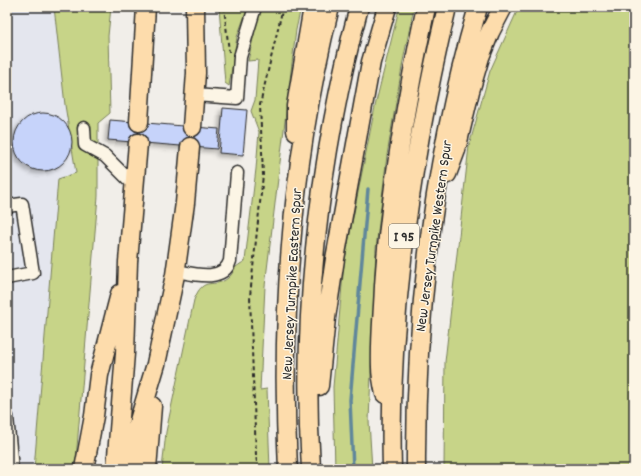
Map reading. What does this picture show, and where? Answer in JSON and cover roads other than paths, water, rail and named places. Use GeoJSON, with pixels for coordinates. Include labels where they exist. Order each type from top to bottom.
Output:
{"type":"FeatureCollection","features":[{"type":"Feature","properties":{"kind":"highway"},"geometry":{"type":"LineString","coordinates":[[139,122],[146,7]]}},
{"type":"Feature","properties":{"kind":"highway"},"geometry":{"type":"LineString","coordinates":[[192,127],[196,73],[195,7]]}},
{"type":"Feature","properties":{"kind":"highway"},"geometry":{"type":"LineString","coordinates":[[297,179],[296,106],[313,7]]}},
{"type":"Feature","properties":{"kind":"highway","name":"New Jersey Turnpike Eastern Spur"},"geometry":{"type":"LineString","coordinates":[[288,469],[285,372],[290,255],[297,179],[316,68],[330,7]]}},
{"type":"Feature","properties":{"kind":"highway","name":"New Jersey Turnpike Eastern Spur"},"geometry":{"type":"LineString","coordinates":[[311,469],[309,437],[310,318],[320,203],[341,85],[359,7]]}},
{"type":"Feature","properties":{"kind":"highway"},"geometry":{"type":"LineString","coordinates":[[309,437],[321,377],[325,324],[338,243],[370,68],[375,44],[387,7]]}},
{"type":"Feature","properties":{"kind":"highway"},"geometry":{"type":"LineString","coordinates":[[392,437],[381,369],[388,233],[401,134],[426,7]]}},
{"type":"Feature","properties":{"kind":"highway","name":"New Jersey Turnpike Western Spur"},"geometry":{"type":"LineString","coordinates":[[392,469],[395,332],[406,227],[427,98],[447,7]]}},
{"type":"Feature","properties":{"kind":"highway","name":"New Jersey Turnpike Western Spur"},"geometry":{"type":"LineString","coordinates":[[416,469],[416,406],[419,340],[433,210],[446,132],[478,7]]}},
{"type":"Feature","properties":{"kind":"highway"},"geometry":{"type":"LineString","coordinates":[[433,210],[456,150],[480,57],[490,32],[503,7]]}},
{"type":"Feature","properties":{"kind":"highway"},"geometry":{"type":"LineString","coordinates":[[116,469],[124,361],[128,262],[138,143]]}},
{"type":"Feature","properties":{"kind":"highway"},"geometry":{"type":"LineString","coordinates":[[129,469],[135,434],[156,364],[176,271],[185,203],[190,147]]}},
{"type":"Feature","properties":{"kind":"highway"},"geometry":{"type":"LineString","coordinates":[[84,469],[102,363],[128,262]]}},
{"type":"Feature","properties":{"kind":"highway"},"geometry":{"type":"LineString","coordinates":[[147,469],[156,364]]}},
{"type":"Feature","properties":{"kind":"highway"},"geometry":{"type":"LineString","coordinates":[[94,416],[96,452],[94,469]]}},
{"type":"Feature","properties":{"kind":"lane"},"geometry":{"type":"LineString","coordinates":[[194,95],[237,98],[239,62],[255,7]]}},
{"type":"Feature","properties":{"kind":"lane"},"geometry":{"type":"LineString","coordinates":[[84,128],[85,144],[106,156],[135,186]]}},
{"type":"Feature","properties":{"kind":"lane"},"geometry":{"type":"LineString","coordinates":[[176,271],[213,275],[222,272],[229,266],[237,173]]}},
{"type":"Feature","properties":{"kind":"lane"},"geometry":{"type":"LineString","coordinates":[[7,206],[22,204],[33,273],[7,278]]}},
{"type":"Feature","properties":{"kind":"lane"},"geometry":{"type":"LineString","coordinates":[[7,417],[12,469]]}},
{"type":"Feature","properties":{"kind":"waterway"},"geometry":{"type":"LineString","coordinates":[[353,469],[350,400],[368,189]]}}]}
